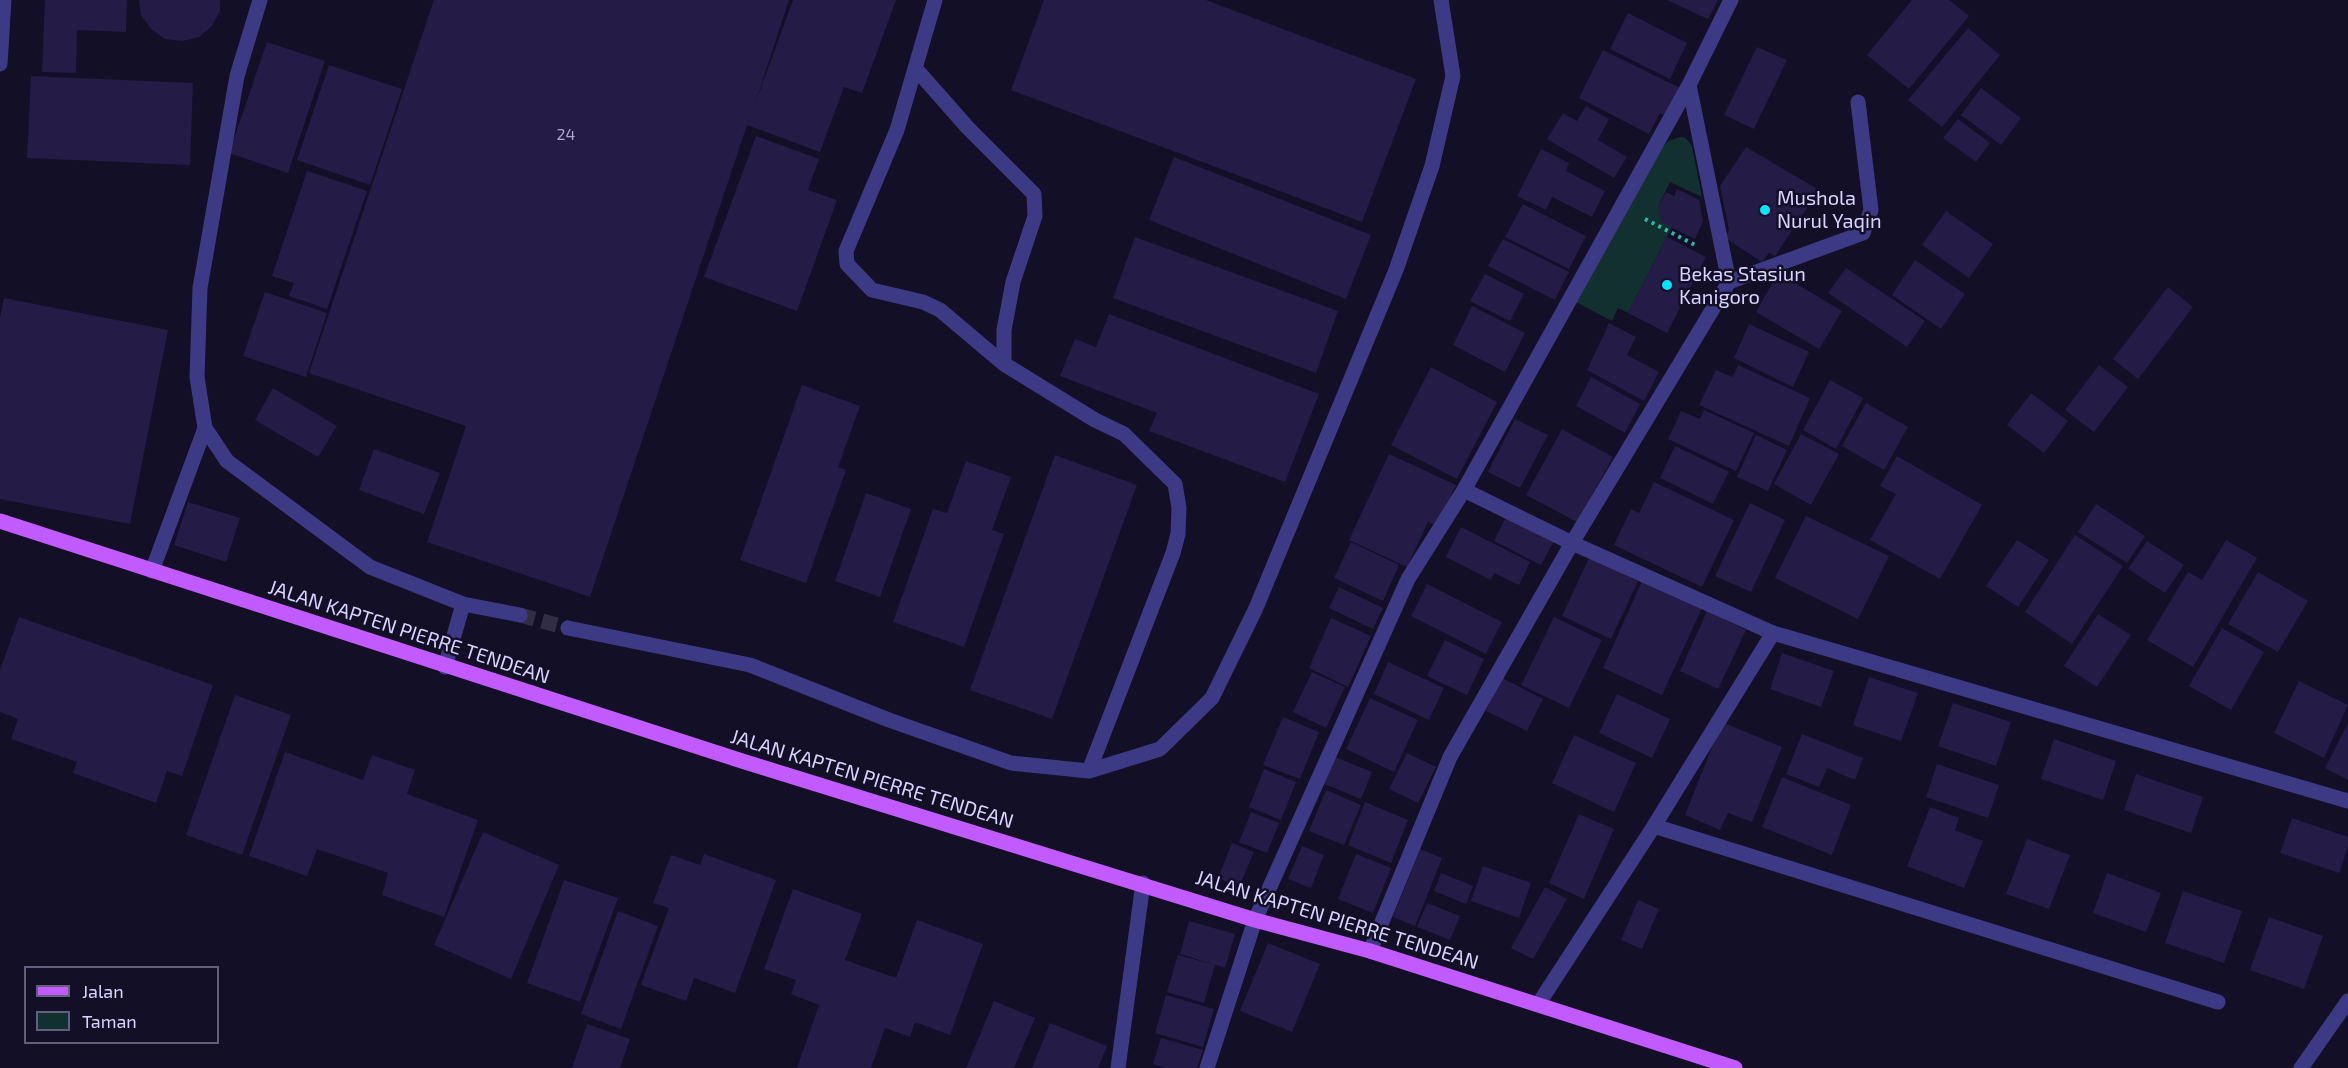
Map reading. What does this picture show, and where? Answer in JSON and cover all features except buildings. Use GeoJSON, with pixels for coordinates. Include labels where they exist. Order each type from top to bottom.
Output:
{"type":"FeatureCollection","features":[{"type":"Feature","properties":{"kind":"main road","name":"JALAN KAPTEN PIERRE TENDEAN"},"geometry":{"type":"LineString","coordinates":[[0,521],[445,667],[742,761],[1143,883],[1255,920],[1370,951],[1735,1068]]}},
{"type":"Feature","properties":{"kind":"street"},"geometry":{"type":"LineString","coordinates":[[0,64],[4,0]]}},
{"type":"Feature","properties":{"kind":"street"},"geometry":{"type":"LineString","coordinates":[[260,0],[237,76],[200,288],[197,377],[205,428],[228,461],[369,567],[463,604],[520,615]]}},
{"type":"Feature","properties":{"kind":"street"},"geometry":{"type":"LineString","coordinates":[[935,0],[897,130],[846,250],[847,264],[872,290],[923,302],[940,310],[1004,364],[1095,420],[1124,434],[1175,484],[1179,508],[1178,534],[1173,553],[1089,771]]}},
{"type":"Feature","properties":{"kind":"street"},"geometry":{"type":"LineString","coordinates":[[568,628],[750,665],[889,720],[1011,763],[1089,771],[1160,748],[1212,698],[1256,608],[1396,270],[1432,166],[1454,76],[1442,0]]}},
{"type":"Feature","properties":{"kind":"street"},"geometry":{"type":"LineString","coordinates":[[1207,1068],[1255,920],[1408,579],[1464,490],[1689,85],[1731,0]]}},
{"type":"Feature","properties":{"kind":"street"},"geometry":{"type":"LineString","coordinates":[[916,69],[968,128],[1034,194],[1035,216],[1013,282],[1006,320],[1004,364]]}},
{"type":"Feature","properties":{"kind":"street"},"geometry":{"type":"LineString","coordinates":[[1689,85],[1729,282]]}},
{"type":"Feature","properties":{"kind":"street"},"geometry":{"type":"LineString","coordinates":[[1370,951],[1450,758],[1572,543],[1729,282],[1863,233],[1871,210],[1858,102]]}},
{"type":"Feature","properties":{"kind":"street"},"geometry":{"type":"LineString","coordinates":[[152,571],[205,428]]}},
{"type":"Feature","properties":{"kind":"street"},"geometry":{"type":"LineString","coordinates":[[1464,490],[1572,543],[1773,633],[2348,801]]}},
{"type":"Feature","properties":{"kind":"street"},"geometry":{"type":"LineString","coordinates":[[445,667],[463,604]]}},
{"type":"Feature","properties":{"kind":"street"},"geometry":{"type":"LineString","coordinates":[[1539,1004],[1654,826],[1773,633]]}},
{"type":"Feature","properties":{"kind":"street"},"geometry":{"type":"LineString","coordinates":[[1654,826],[2218,1002]]}},
{"type":"Feature","properties":{"kind":"street"},"geometry":{"type":"LineString","coordinates":[[1118,1068],[1143,883]]}},
{"type":"Feature","properties":{"kind":"street"},"geometry":{"type":"LineString","coordinates":[[2301,1068],[2348,1001]]}},
{"type":"Feature","properties":{"kind":"path"},"geometry":{"type":"LineString","coordinates":[[1621,207],[1724,260]]}},
{"type":"Feature","properties":{"kind":"green space"},"geometry":{"type":"Polygon","coordinates":[[[1680,137],[1686,138],[1692,146],[1702,197],[1670,182],[1658,207],[1672,227],[1628,313],[1618,308],[1612,321],[1574,301],[1658,152],[1668,141],[1680,137]]]}},
{"type":"Feature","properties":{"kind":"tunnel"},"geometry":{"type":"LineString","coordinates":[[520,615],[568,628]]}},
{"type":"Feature","properties":{"kind":"place","name":"Mushola Nurul Yaqin"},"geometry":{"type":"Point","coordinates":[1765,210]}},
{"type":"Feature","properties":{"kind":"place","name":"Bekas Stasiun Kanigoro"},"geometry":{"type":"Point","coordinates":[1667,285]}}]}
